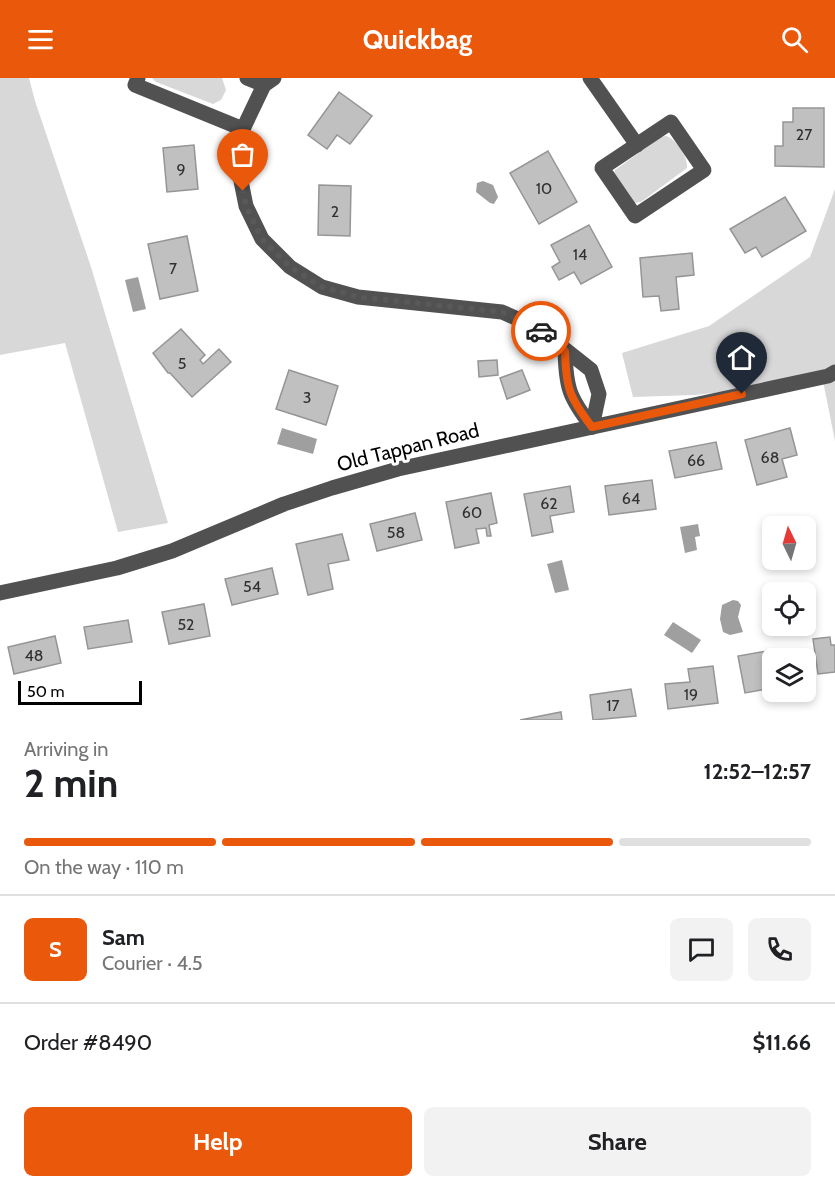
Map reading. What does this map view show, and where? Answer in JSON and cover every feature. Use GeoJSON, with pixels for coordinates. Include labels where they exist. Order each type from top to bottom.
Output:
{"type":"FeatureCollection","features":[{"type":"Feature","properties":{"kind":"street"},"geometry":{"type":"LineString","coordinates":[[138,78],[135,86],[243,129]]}},
{"type":"Feature","properties":{"kind":"street"},"geometry":{"type":"LineString","coordinates":[[247,78],[269,81],[243,129],[240,176],[246,206],[262,239],[290,267],[322,287],[358,297],[502,312],[538,328],[591,369],[599,394],[592,427]]}},
{"type":"Feature","properties":{"kind":"street"},"geometry":{"type":"LineString","coordinates":[[590,78],[637,145]]}},
{"type":"Feature","properties":{"kind":"street"},"geometry":{"type":"LineString","coordinates":[[671,122],[704,170],[635,216],[602,168],[637,145],[671,122]]}},
{"type":"Feature","properties":{"kind":"street"},"geometry":{"type":"LineString","coordinates":[[565,351],[566,378],[574,403],[592,427]]}},
{"type":"Feature","properties":{"kind":"street","name":"Old Tappan Road"},"geometry":{"type":"LineString","coordinates":[[0,593],[117,568],[172,551],[285,504],[398,469],[817,378],[835,372]]}},
{"type":"Feature","properties":{"kind":"shaded area"},"geometry":{"type":"Polygon","coordinates":[[[0,78],[29,78],[91,267],[168,523],[118,532],[65,343],[0,355],[0,78]]]}},
{"type":"Feature","properties":{"kind":"shaded area"},"geometry":{"type":"Polygon","coordinates":[[[152,78],[222,78],[226,90],[221,100],[213,104],[156,82],[152,78]]]}},
{"type":"Feature","properties":{"kind":"shaded area"},"geometry":{"type":"Polygon","coordinates":[[[666,136],[681,149],[687,168],[641,202],[634,203],[614,174],[615,170],[661,137],[666,136]]]}},
{"type":"Feature","properties":{"kind":"shaded area"},"geometry":{"type":"Polygon","coordinates":[[[483,181],[493,185],[498,197],[494,204],[476,192],[477,183],[483,181]]]}},
{"type":"Feature","properties":{"kind":"shaded area"},"geometry":{"type":"Polygon","coordinates":[[[835,189],[835,441],[823,381],[695,395],[633,397],[622,353],[709,326],[810,257],[835,189]]]}},
{"type":"Feature","properties":{"kind":"shaded area"},"geometry":{"type":"Polygon","coordinates":[[[138,277],[146,309],[133,312],[125,280],[138,277]]]}},
{"type":"Feature","properties":{"kind":"shaded area"},"geometry":{"type":"Polygon","coordinates":[[[282,428],[317,439],[313,454],[277,444],[282,428]]]}},
{"type":"Feature","properties":{"kind":"shaded area"},"geometry":{"type":"Polygon","coordinates":[[[698,524],[700,536],[695,537],[697,550],[685,553],[680,527],[698,524]]]}},
{"type":"Feature","properties":{"kind":"shaded area"},"geometry":{"type":"Polygon","coordinates":[[[562,560],[569,590],[555,593],[547,564],[562,560]]]}},
{"type":"Feature","properties":{"kind":"shaded area"},"geometry":{"type":"Polygon","coordinates":[[[733,600],[738,601],[741,605],[738,617],[743,632],[730,635],[723,632],[720,619],[722,605],[733,600]]]}},
{"type":"Feature","properties":{"kind":"shaded area"},"geometry":{"type":"Polygon","coordinates":[[[673,622],[701,640],[692,653],[664,635],[673,622]]]}},
{"type":"Feature","properties":{"kind":"building"},"geometry":{"type":"Polygon","coordinates":[[[339,92],[372,116],[350,144],[337,135],[327,149],[308,135],[339,92]]]}},
{"type":"Feature","properties":{"kind":"building"},"geometry":{"type":"Polygon","coordinates":[[[793,108],[824,108],[824,167],[775,166],[775,146],[783,146],[783,122],[793,122],[793,108]]]}},
{"type":"Feature","properties":{"kind":"building"},"geometry":{"type":"Polygon","coordinates":[[[194,145],[198,189],[167,192],[163,148],[194,145]]]}},
{"type":"Feature","properties":{"kind":"building"},"geometry":{"type":"Polygon","coordinates":[[[548,151],[577,202],[539,224],[510,173],[548,151]]]}},
{"type":"Feature","properties":{"kind":"building"},"geometry":{"type":"Polygon","coordinates":[[[319,185],[351,186],[350,236],[318,235],[319,185]]]}},
{"type":"Feature","properties":{"kind":"building"},"geometry":{"type":"Polygon","coordinates":[[[785,197],[806,231],[762,257],[756,247],[745,253],[730,229],[785,197]]]}},
{"type":"Feature","properties":{"kind":"building"},"geometry":{"type":"Polygon","coordinates":[[[589,225],[612,267],[581,284],[574,272],[559,280],[552,267],[560,262],[551,245],[589,225]]]}},
{"type":"Feature","properties":{"kind":"building"},"geometry":{"type":"Polygon","coordinates":[[[187,236],[198,291],[160,299],[148,244],[187,236]]]}},
{"type":"Feature","properties":{"kind":"building"},"geometry":{"type":"Polygon","coordinates":[[[692,253],[694,275],[676,277],[679,309],[661,311],[659,296],[643,297],[640,258],[692,253]]]}},
{"type":"Feature","properties":{"kind":"building"},"geometry":{"type":"Polygon","coordinates":[[[181,329],[205,355],[200,360],[203,364],[219,349],[231,362],[192,397],[168,373],[153,353],[181,329]]]}},
{"type":"Feature","properties":{"kind":"building"},"geometry":{"type":"Polygon","coordinates":[[[497,360],[498,375],[479,377],[478,361],[497,360]]]}},
{"type":"Feature","properties":{"kind":"building"},"geometry":{"type":"Polygon","coordinates":[[[289,370],[338,386],[326,425],[276,409],[289,370]]]}},
{"type":"Feature","properties":{"kind":"building"},"geometry":{"type":"Polygon","coordinates":[[[522,370],[530,390],[507,399],[500,378],[522,370]]]}},
{"type":"Feature","properties":{"kind":"building"},"geometry":{"type":"Polygon","coordinates":[[[790,428],[797,455],[782,459],[787,477],[757,485],[745,440],[790,428]]]}},
{"type":"Feature","properties":{"kind":"building"},"geometry":{"type":"Polygon","coordinates":[[[716,442],[722,469],[675,478],[669,451],[716,442]]]}},
{"type":"Feature","properties":{"kind":"building"},"geometry":{"type":"Polygon","coordinates":[[[652,480],[656,509],[609,515],[605,486],[652,480]]]}},
{"type":"Feature","properties":{"kind":"building"},"geometry":{"type":"Polygon","coordinates":[[[570,486],[574,512],[550,516],[553,532],[532,536],[524,494],[570,486]]]}},
{"type":"Feature","properties":{"kind":"building"},"geometry":{"type":"Polygon","coordinates":[[[491,493],[497,523],[489,525],[491,536],[487,536],[486,528],[476,529],[479,543],[455,548],[446,502],[491,493]]]}},
{"type":"Feature","properties":{"kind":"building"},"geometry":{"type":"Polygon","coordinates":[[[415,513],[422,540],[377,551],[370,524],[415,513]]]}},
{"type":"Feature","properties":{"kind":"building"},"geometry":{"type":"Polygon","coordinates":[[[342,534],[349,560],[328,564],[333,589],[308,595],[296,544],[342,534]]]}},
{"type":"Feature","properties":{"kind":"building"},"geometry":{"type":"Polygon","coordinates":[[[272,568],[278,594],[232,605],[225,579],[272,568]]]}},
{"type":"Feature","properties":{"kind":"building"},"geometry":{"type":"Polygon","coordinates":[[[204,604],[210,636],[169,644],[162,612],[204,604]]]}},
{"type":"Feature","properties":{"kind":"building"},"geometry":{"type":"Polygon","coordinates":[[[128,620],[132,642],[88,649],[84,627],[128,620]]]}},
{"type":"Feature","properties":{"kind":"building"},"geometry":{"type":"Polygon","coordinates":[[[55,636],[61,663],[14,674],[8,647],[55,636]]]}},
{"type":"Feature","properties":{"kind":"building"},"geometry":{"type":"Polygon","coordinates":[[[830,637],[831,645],[835,645],[835,672],[818,674],[813,639],[830,637]]]}},
{"type":"Feature","properties":{"kind":"building"},"geometry":{"type":"Polygon","coordinates":[[[762,652],[762,690],[745,693],[738,656],[762,652]]]}},
{"type":"Feature","properties":{"kind":"building"},"geometry":{"type":"Polygon","coordinates":[[[713,666],[718,703],[668,709],[665,684],[690,682],[688,669],[713,666]]]}},
{"type":"Feature","properties":{"kind":"building"},"geometry":{"type":"Polygon","coordinates":[[[631,689],[636,716],[593,720],[590,695],[631,689]]]}},
{"type":"Feature","properties":{"kind":"building"},"geometry":{"type":"Polygon","coordinates":[[[561,712],[562,720],[520,720],[561,712]]]}},
{"type":"Feature","properties":{"kind":"way so far"},"geometry":{"type":"LineString","coordinates":[[243,191],[246,206],[262,239],[290,267],[322,287],[358,297],[502,312],[541,331]]}},
{"type":"Feature","properties":{"kind":"route"},"geometry":{"type":"LineString","coordinates":[[541,331],[565,351],[566,378],[574,403],[592,427],[742,394]]}}]}
